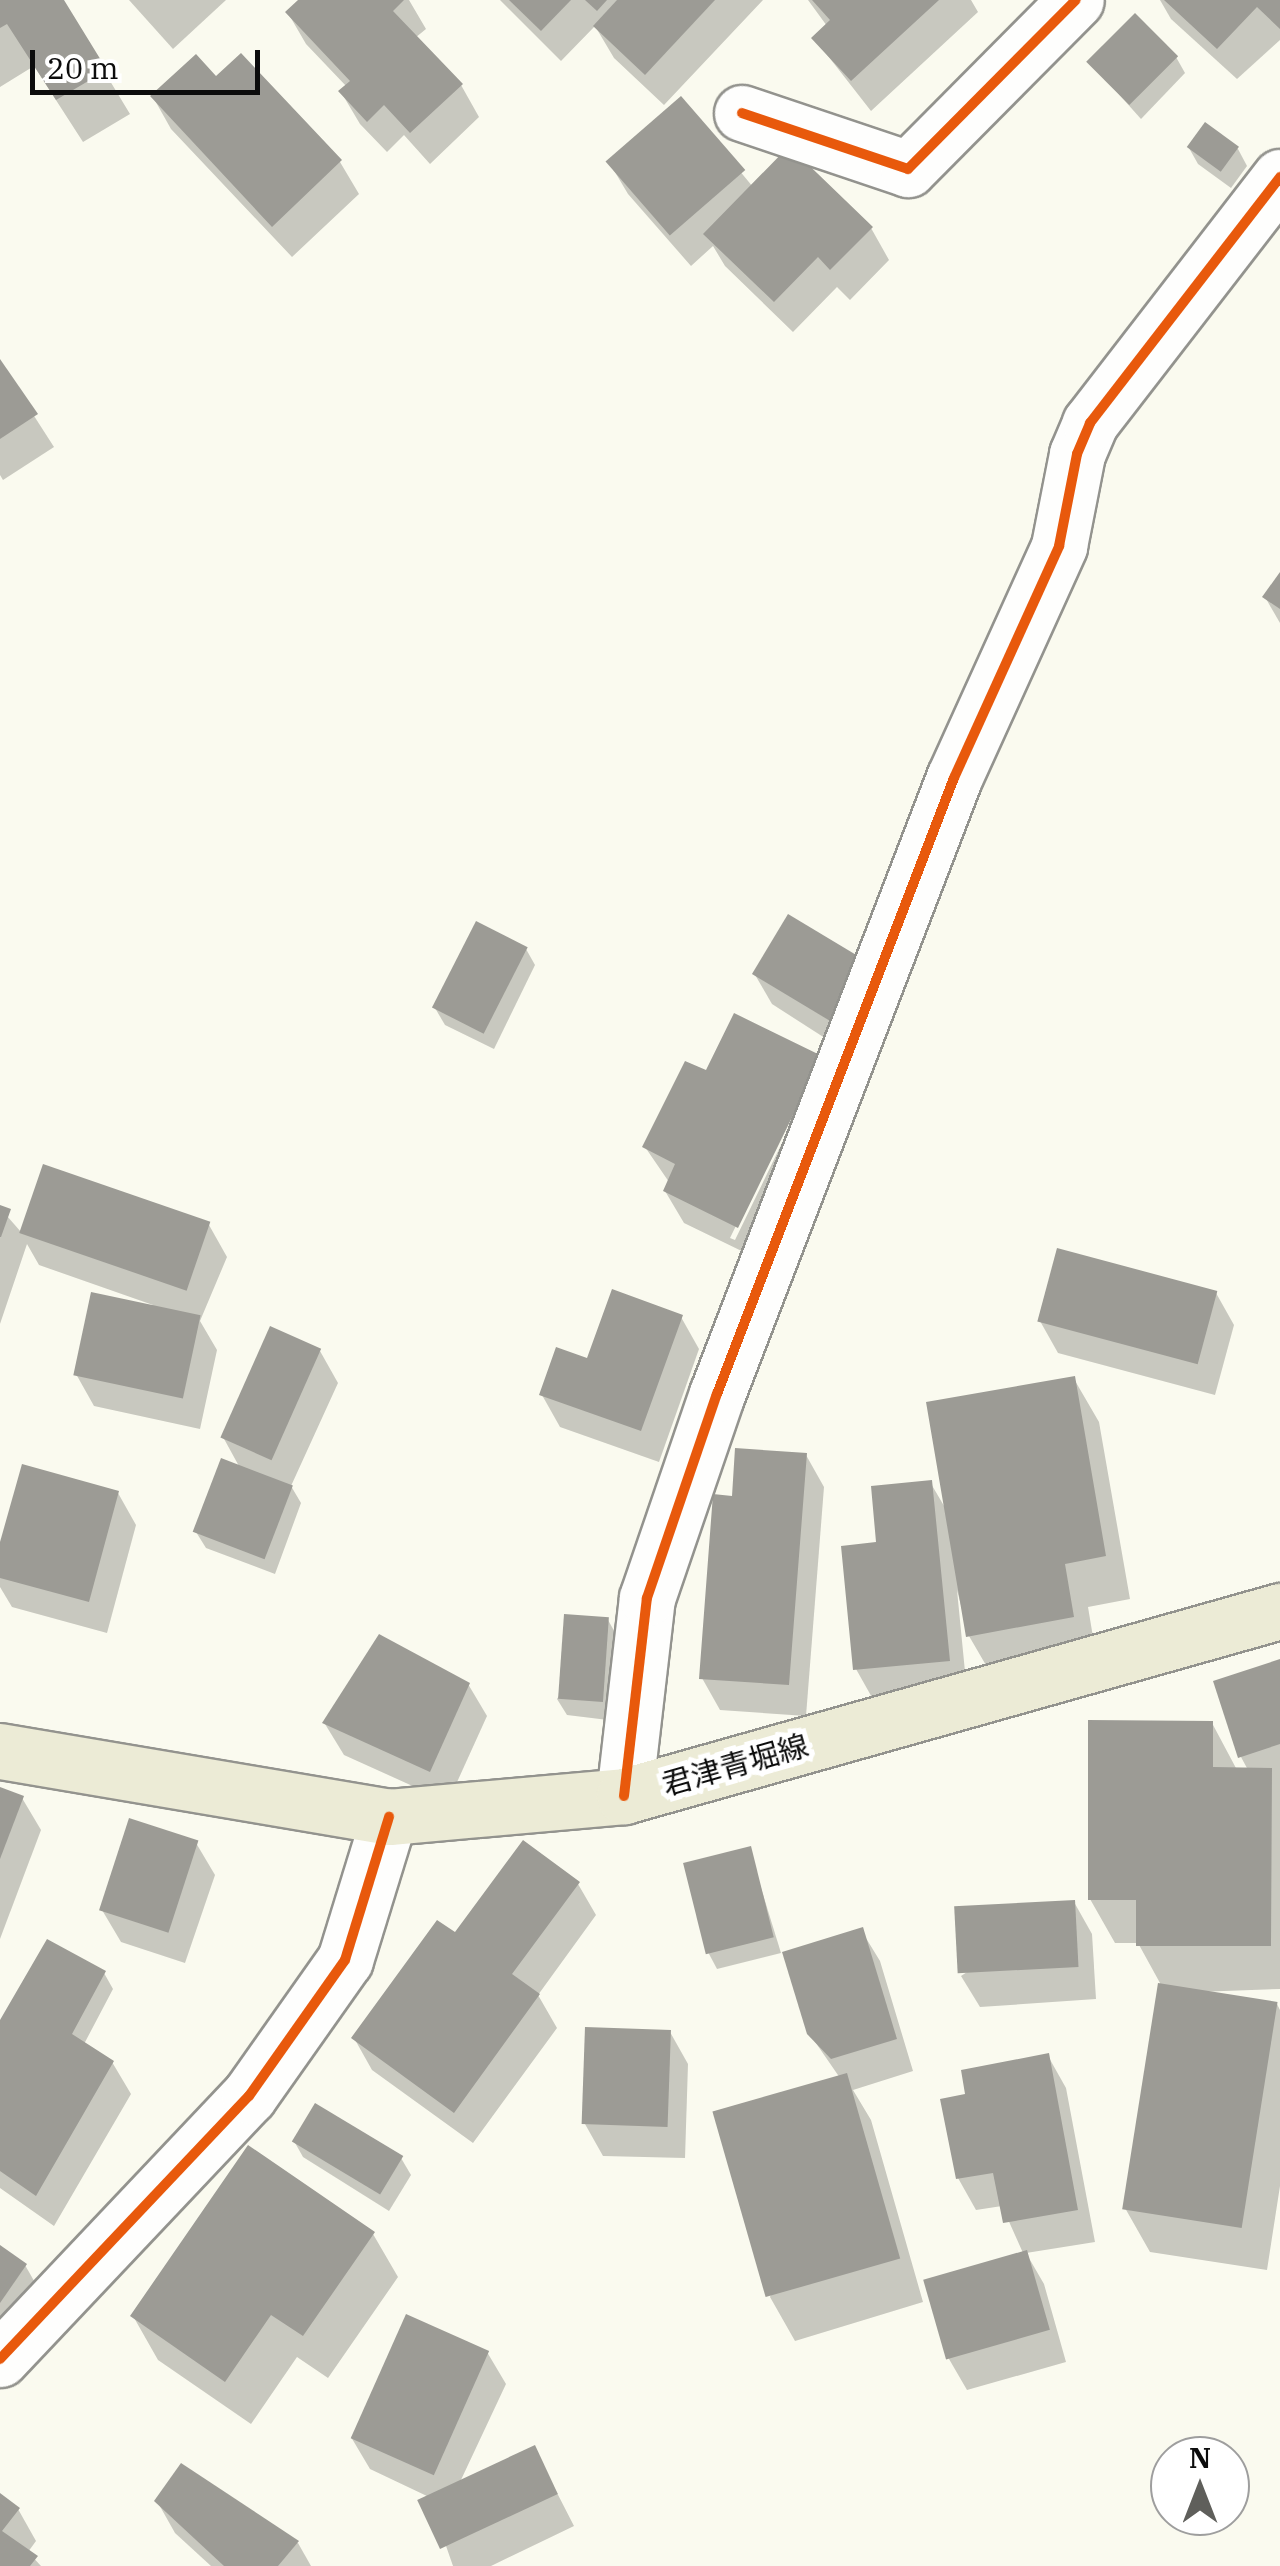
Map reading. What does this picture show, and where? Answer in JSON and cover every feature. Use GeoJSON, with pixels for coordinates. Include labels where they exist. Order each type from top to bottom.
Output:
{"type":"FeatureCollection","features":[{"type":"Feature","properties":{"kind":"main road","name":"君津青堀線"},"geometry":{"type":"LineString","coordinates":[[0,1751],[390,1817],[624,1796],[1280,1611]]}},
{"type":"Feature","properties":{"kind":"street"},"geometry":{"type":"LineString","coordinates":[[742,113],[908,169],[1076,0]]}},
{"type":"Feature","properties":{"kind":"street"},"geometry":{"type":"LineString","coordinates":[[624,1796],[647,1598],[717,1394],[954,778],[1059,546],[1077,454],[1090,423],[1280,177]]}},
{"type":"Feature","properties":{"kind":"street"},"geometry":{"type":"LineString","coordinates":[[0,2359],[249,2096],[346,1960],[390,1817]]}},
{"type":"Feature","properties":{"kind":"building"},"geometry":{"type":"Polygon","coordinates":[[[0,0],[64,0],[107,70],[56,100],[7,24],[0,28],[0,0]]]}},
{"type":"Feature","properties":{"kind":"building"},"geometry":{"type":"Polygon","coordinates":[[[298,0],[404,0],[393,11],[463,84],[410,133],[384,105],[367,122],[338,91],[350,81],[285,12],[298,0]]]}},
{"type":"Feature","properties":{"kind":"building"},"geometry":{"type":"Polygon","coordinates":[[[509,0],[571,0],[541,31],[509,0]]]}},
{"type":"Feature","properties":{"kind":"building"},"geometry":{"type":"Polygon","coordinates":[[[585,0],[607,0],[597,11],[585,0]]]}},
{"type":"Feature","properties":{"kind":"building"},"geometry":{"type":"Polygon","coordinates":[[[617,0],[715,0],[645,75],[593,26],[617,0]]]}},
{"type":"Feature","properties":{"kind":"building"},"geometry":{"type":"Polygon","coordinates":[[[812,0],[939,0],[851,81],[811,38],[830,20],[812,0]]]}},
{"type":"Feature","properties":{"kind":"building"},"geometry":{"type":"Polygon","coordinates":[[[1164,0],[1280,0],[1280,29],[1257,7],[1217,49],[1164,0]]]}},
{"type":"Feature","properties":{"kind":"building"},"geometry":{"type":"Polygon","coordinates":[[[1135,13],[1178,56],[1129,105],[1086,62],[1135,13]]]}},
{"type":"Feature","properties":{"kind":"building"},"geometry":{"type":"Polygon","coordinates":[[[241,53],[342,160],[272,227],[150,96],[196,54],[216,76],[241,53]]]}},
{"type":"Feature","properties":{"kind":"building"},"geometry":{"type":"Polygon","coordinates":[[[681,96],[745,170],[670,236],[606,162],[681,96]]]}},
{"type":"Feature","properties":{"kind":"building"},"geometry":{"type":"Polygon","coordinates":[[[1205,122],[1239,147],[1221,172],[1187,147],[1205,122]]]}},
{"type":"Feature","properties":{"kind":"building"},"geometry":{"type":"Polygon","coordinates":[[[789,146],[873,227],[830,270],[818,257],[774,302],[703,234],[789,146]]]}},
{"type":"Feature","properties":{"kind":"building"},"geometry":{"type":"Polygon","coordinates":[[[0,359],[38,414],[0,439],[0,359]]]}},
{"type":"Feature","properties":{"kind":"building"},"geometry":{"type":"Polygon","coordinates":[[[1280,572],[1280,609],[1262,597],[1280,572]]]}},
{"type":"Feature","properties":{"kind":"building"},"geometry":{"type":"Polygon","coordinates":[[[788,914],[875,967],[839,1027],[752,974],[788,914]]]}},
{"type":"Feature","properties":{"kind":"building"},"geometry":{"type":"Polygon","coordinates":[[[476,921],[528,947],[484,1034],[432,1007],[476,921]]]}},
{"type":"Feature","properties":{"kind":"building"},"geometry":{"type":"Polygon","coordinates":[[[734,1013],[822,1056],[738,1228],[663,1191],[675,1164],[642,1147],[685,1061],[706,1070],[734,1013]]]}},
{"type":"Feature","properties":{"kind":"building"},"geometry":{"type":"Polygon","coordinates":[[[43,1164],[210,1222],[187,1291],[19,1233],[43,1164]]]}},
{"type":"Feature","properties":{"kind":"building"},"geometry":{"type":"Polygon","coordinates":[[[0,1205],[11,1209],[1,1237],[0,1237],[0,1205]]]}},
{"type":"Feature","properties":{"kind":"building"},"geometry":{"type":"Polygon","coordinates":[[[1057,1248],[1217,1291],[1198,1364],[1037,1321],[1057,1248]]]}},
{"type":"Feature","properties":{"kind":"building"},"geometry":{"type":"Polygon","coordinates":[[[612,1289],[683,1315],[641,1431],[539,1395],[556,1347],[587,1358],[612,1289]]]}},
{"type":"Feature","properties":{"kind":"building"},"geometry":{"type":"Polygon","coordinates":[[[91,1292],[201,1315],[183,1398],[73,1375],[91,1292]]]}},
{"type":"Feature","properties":{"kind":"building"},"geometry":{"type":"Polygon","coordinates":[[[270,1326],[321,1349],[272,1460],[220,1437],[270,1326]]]}},
{"type":"Feature","properties":{"kind":"building"},"geometry":{"type":"Polygon","coordinates":[[[1075,1376],[1106,1556],[1065,1564],[1074,1617],[966,1637],[926,1402],[1075,1376]]]}},
{"type":"Feature","properties":{"kind":"building"},"geometry":{"type":"Polygon","coordinates":[[[735,1448],[807,1453],[789,1685],[699,1679],[713,1494],[732,1496],[735,1448]]]}},
{"type":"Feature","properties":{"kind":"building"},"geometry":{"type":"Polygon","coordinates":[[[221,1458],[293,1486],[265,1559],[193,1532],[221,1458]]]}},
{"type":"Feature","properties":{"kind":"building"},"geometry":{"type":"Polygon","coordinates":[[[22,1464],[119,1491],[89,1602],[0,1578],[0,1542],[22,1464]]]}},
{"type":"Feature","properties":{"kind":"building"},"geometry":{"type":"Polygon","coordinates":[[[932,1480],[950,1661],[853,1670],[841,1546],[876,1542],[871,1486],[932,1480]]]}},
{"type":"Feature","properties":{"kind":"building"},"geometry":{"type":"Polygon","coordinates":[[[564,1614],[609,1617],[603,1702],[558,1699],[564,1614]]]}},
{"type":"Feature","properties":{"kind":"building"},"geometry":{"type":"Polygon","coordinates":[[[379,1634],[470,1683],[430,1772],[322,1723],[379,1634]]]}},
{"type":"Feature","properties":{"kind":"building"},"geometry":{"type":"Polygon","coordinates":[[[1280,1659],[1280,1744],[1238,1758],[1213,1681],[1280,1659]]]}},
{"type":"Feature","properties":{"kind":"building"},"geometry":{"type":"Polygon","coordinates":[[[1088,1720],[1213,1721],[1213,1767],[1272,1768],[1271,1946],[1136,1946],[1136,1900],[1088,1900],[1088,1720]]]}},
{"type":"Feature","properties":{"kind":"building"},"geometry":{"type":"Polygon","coordinates":[[[0,1787],[24,1796],[0,1859],[0,1787]]]}},
{"type":"Feature","properties":{"kind":"building"},"geometry":{"type":"Polygon","coordinates":[[[129,1818],[198,1841],[168,1933],[99,1910],[129,1818]]]}},
{"type":"Feature","properties":{"kind":"building"},"geometry":{"type":"Polygon","coordinates":[[[523,1840],[580,1882],[512,1974],[540,1994],[454,2113],[351,2038],[437,1920],[455,1932],[523,1840]]]}},
{"type":"Feature","properties":{"kind":"building"},"geometry":{"type":"Polygon","coordinates":[[[751,1846],[774,1937],[706,1954],[683,1863],[751,1846]]]}},
{"type":"Feature","properties":{"kind":"building"},"geometry":{"type":"Polygon","coordinates":[[[1075,1900],[1079,1967],[958,1973],[954,1906],[1075,1900]]]}},
{"type":"Feature","properties":{"kind":"building"},"geometry":{"type":"Polygon","coordinates":[[[863,1927],[897,2039],[831,2059],[807,2034],[782,1952],[863,1927]]]}},
{"type":"Feature","properties":{"kind":"building"},"geometry":{"type":"Polygon","coordinates":[[[47,1939],[106,1971],[72,2034],[114,2061],[36,2196],[0,2171],[0,2020],[47,1939]]]}},
{"type":"Feature","properties":{"kind":"building"},"geometry":{"type":"Polygon","coordinates":[[[1158,1983],[1278,2002],[1242,2228],[1122,2209],[1158,1983]]]}},
{"type":"Feature","properties":{"kind":"building"},"geometry":{"type":"Polygon","coordinates":[[[585,2027],[671,2030],[668,2127],[582,2124],[585,2027]]]}},
{"type":"Feature","properties":{"kind":"building"},"geometry":{"type":"Polygon","coordinates":[[[1049,2053],[1078,2210],[1003,2223],[993,2173],[956,2179],[940,2099],[965,2094],[961,2070],[1049,2053]]]}},
{"type":"Feature","properties":{"kind":"building"},"geometry":{"type":"Polygon","coordinates":[[[847,2073],[900,2259],[766,2297],[712,2112],[847,2073]]]}},
{"type":"Feature","properties":{"kind":"building"},"geometry":{"type":"Polygon","coordinates":[[[315,2103],[403,2156],[380,2195],[292,2142],[315,2103]]]}},
{"type":"Feature","properties":{"kind":"building"},"geometry":{"type":"Polygon","coordinates":[[[248,2145],[375,2232],[303,2336],[271,2315],[225,2382],[130,2316],[248,2145]]]}},
{"type":"Feature","properties":{"kind":"building"},"geometry":{"type":"Polygon","coordinates":[[[0,2245],[27,2264],[0,2303],[0,2245]]]}},
{"type":"Feature","properties":{"kind":"building"},"geometry":{"type":"Polygon","coordinates":[[[1027,2250],[1050,2330],[946,2360],[923,2280],[1027,2250]]]}},
{"type":"Feature","properties":{"kind":"building"},"geometry":{"type":"Polygon","coordinates":[[[406,2314],[489,2351],[434,2475],[351,2438],[406,2314]]]}},
{"type":"Feature","properties":{"kind":"building"},"geometry":{"type":"Polygon","coordinates":[[[535,2445],[558,2494],[440,2549],[417,2500],[535,2445]]]}},
{"type":"Feature","properties":{"kind":"building"},"geometry":{"type":"Polygon","coordinates":[[[181,2463],[299,2541],[278,2566],[224,2566],[154,2501],[181,2463]]]}},
{"type":"Feature","properties":{"kind":"building"},"geometry":{"type":"Polygon","coordinates":[[[0,2493],[20,2508],[2,2531],[38,2556],[30,2566],[0,2566],[0,2493]]]}},
{"type":"Feature","properties":{"kind":"cycle path"},"geometry":{"type":"LineString","coordinates":[[742,113],[908,169],[1076,0]]}},
{"type":"Feature","properties":{"kind":"cycle path"},"geometry":{"type":"LineString","coordinates":[[624,1796],[647,1598],[717,1394],[954,778],[1059,546],[1077,454],[1090,423],[1280,177]]}},
{"type":"Feature","properties":{"kind":"cycle path"},"geometry":{"type":"LineString","coordinates":[[0,2359],[249,2096],[345,1960],[389,1817]]}}]}
